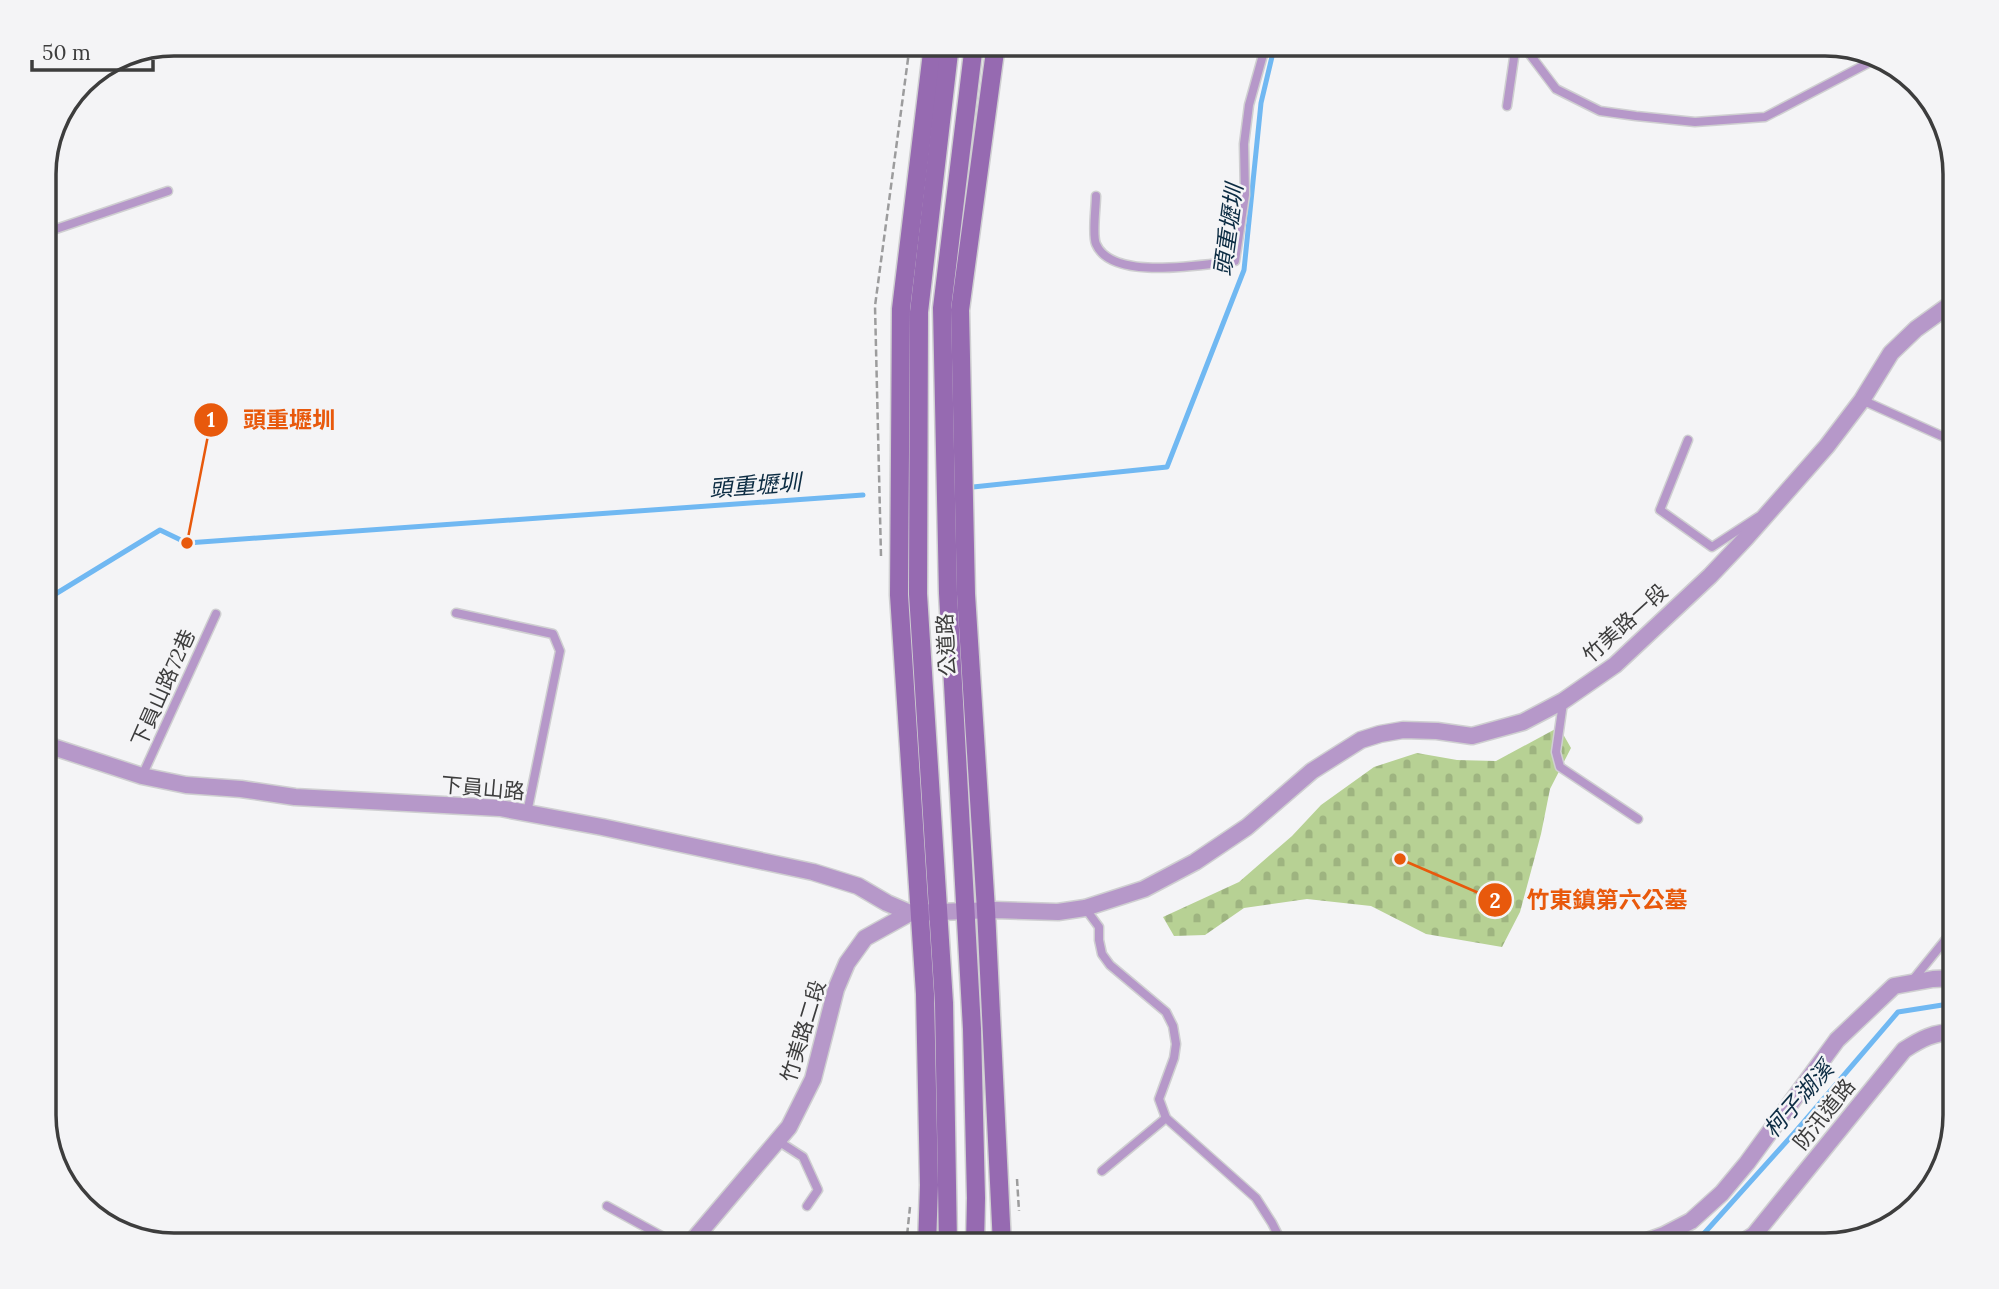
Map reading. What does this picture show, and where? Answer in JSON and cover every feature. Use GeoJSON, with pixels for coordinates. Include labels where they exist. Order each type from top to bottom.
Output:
{"type":"FeatureCollection","features":[{"type":"Feature","properties":{"kind":"street","name":"公道路"},"geometry":{"type":"LineString","coordinates":[[927,1233],[929,1185],[925,1007],[914,912],[899,594],[901,309],[932,56]]}},
{"type":"Feature","properties":{"kind":"street","name":"公道路"},"geometry":{"type":"LineString","coordinates":[[948,1233],[944,1003],[918,594],[919,312],[949,56]]}},
{"type":"Feature","properties":{"kind":"street","name":"公道路"},"geometry":{"type":"LineString","coordinates":[[973,56],[942,308],[947,593],[972,1029],[975,1233]]}},
{"type":"Feature","properties":{"kind":"street","name":"公道路"},"geometry":{"type":"LineString","coordinates":[[994,56],[960,310],[966,594],[986,910],[1001,1233]]}},
{"type":"Feature","properties":{"kind":"street","name":"竹美路一段"},"geometry":{"type":"LineString","coordinates":[[1085,908],[1144,889],[1195,862],[1247,827],[1312,771],[1361,740],[1403,730],[1472,736],[1523,722],[1563,701],[1615,664],[1710,576],[1827,446],[1862,400],[1891,353],[1916,329],[1943,310]]}},
{"type":"Feature","properties":{"kind":"street","name":"下員山路"},"geometry":{"type":"LineString","coordinates":[[56,748],[142,776],[186,785],[295,797],[500,808],[527,813],[813,872],[858,886],[887,903],[914,912]]}},
{"type":"Feature","properties":{"kind":"street","name":"竹美路二段"},"geometry":{"type":"LineString","coordinates":[[699,1233],[789,1128],[813,1079],[836,989],[847,962],[865,937],[914,912],[1058,912],[1085,908]]}},
{"type":"Feature","properties":{"kind":"street"},"geometry":{"type":"LineString","coordinates":[[1668,1233],[1691,1221],[1722,1193],[1838,1040],[1894,986],[1943,979]]}},
{"type":"Feature","properties":{"kind":"street","name":"防汛道路"},"geometry":{"type":"LineString","coordinates":[[1756,1233],[1904,1051],[1920,1039],[1943,1032]]}},
{"type":"Feature","properties":{"kind":"lane"},"geometry":{"type":"LineString","coordinates":[[1096,196],[1095,243],[1105,257],[1121,264],[1162,268],[1235,261],[1245,195],[1244,144],[1249,105],[1263,56]]}},
{"type":"Feature","properties":{"kind":"lane"},"geometry":{"type":"LineString","coordinates":[[1507,106],[1514,56]]}},
{"type":"Feature","properties":{"kind":"lane"},"geometry":{"type":"LineString","coordinates":[[1531,56],[1556,89],[1600,111],[1695,122],[1765,117],[1866,64]]}},
{"type":"Feature","properties":{"kind":"lane"},"geometry":{"type":"LineString","coordinates":[[56,229],[168,191]]}},
{"type":"Feature","properties":{"kind":"lane"},"geometry":{"type":"LineString","coordinates":[[1862,400],[1943,437]]}},
{"type":"Feature","properties":{"kind":"lane"},"geometry":{"type":"LineString","coordinates":[[1688,440],[1660,510],[1712,547],[1772,507]]}},
{"type":"Feature","properties":{"kind":"lane"},"geometry":{"type":"LineString","coordinates":[[456,613],[553,634],[560,651],[527,813]]}},
{"type":"Feature","properties":{"kind":"lane","name":"下員山路72巷"},"geometry":{"type":"LineString","coordinates":[[142,776],[216,614]]}},
{"type":"Feature","properties":{"kind":"lane"},"geometry":{"type":"LineString","coordinates":[[1563,701],[1556,752],[1560,767],[1638,818]]}},
{"type":"Feature","properties":{"kind":"lane"},"geometry":{"type":"LineString","coordinates":[[1085,908],[1099,927],[1102,954],[1110,965],[1166,1012],[1172,1026],[1176,1044],[1174,1058],[1159,1099],[1166,1118],[1256,1198],[1277,1233]]}},
{"type":"Feature","properties":{"kind":"lane"},"geometry":{"type":"LineString","coordinates":[[1910,984],[1943,943]]}},
{"type":"Feature","properties":{"kind":"lane"},"geometry":{"type":"LineString","coordinates":[[1102,1171],[1166,1118]]}},
{"type":"Feature","properties":{"kind":"lane"},"geometry":{"type":"LineString","coordinates":[[778,1140],[803,1157],[818,1190],[807,1206]]}},
{"type":"Feature","properties":{"kind":"lane"},"geometry":{"type":"LineString","coordinates":[[607,1206],[656,1233]]}},
{"type":"Feature","properties":{"kind":"green space"},"geometry":{"type":"Polygon","coordinates":[[[1559,727],[1571,748],[1550,789],[1520,912],[1502,947],[1426,934],[1371,906],[1307,899],[1244,908],[1205,935],[1174,936],[1163,917],[1239,882],[1292,836],[1321,805],[1374,767],[1417,753],[1457,760],[1496,761],[1559,727]]]}},
{"type":"Feature","properties":{"kind":"waterway","name":"頭重壢圳"},"geometry":{"type":"LineString","coordinates":[[973,487],[1167,467],[1244,270],[1261,103],[1272,56]]}},
{"type":"Feature","properties":{"kind":"waterway","name":"頭重壢圳"},"geometry":{"type":"LineString","coordinates":[[56,594],[160,530],[187,543],[863,495]]}},
{"type":"Feature","properties":{"kind":"waterway","name":"柯子湖溪"},"geometry":{"type":"LineString","coordinates":[[1704,1233],[1898,1012],[1943,1005]]}},
{"type":"Feature","properties":{"kind":"place","name":"頭重壢圳"},"geometry":{"type":"Point","coordinates":[187,543]}},
{"type":"Feature","properties":{"kind":"place","name":"竹東鎮第六公墓"},"geometry":{"type":"Point","coordinates":[1400,859]}}]}
